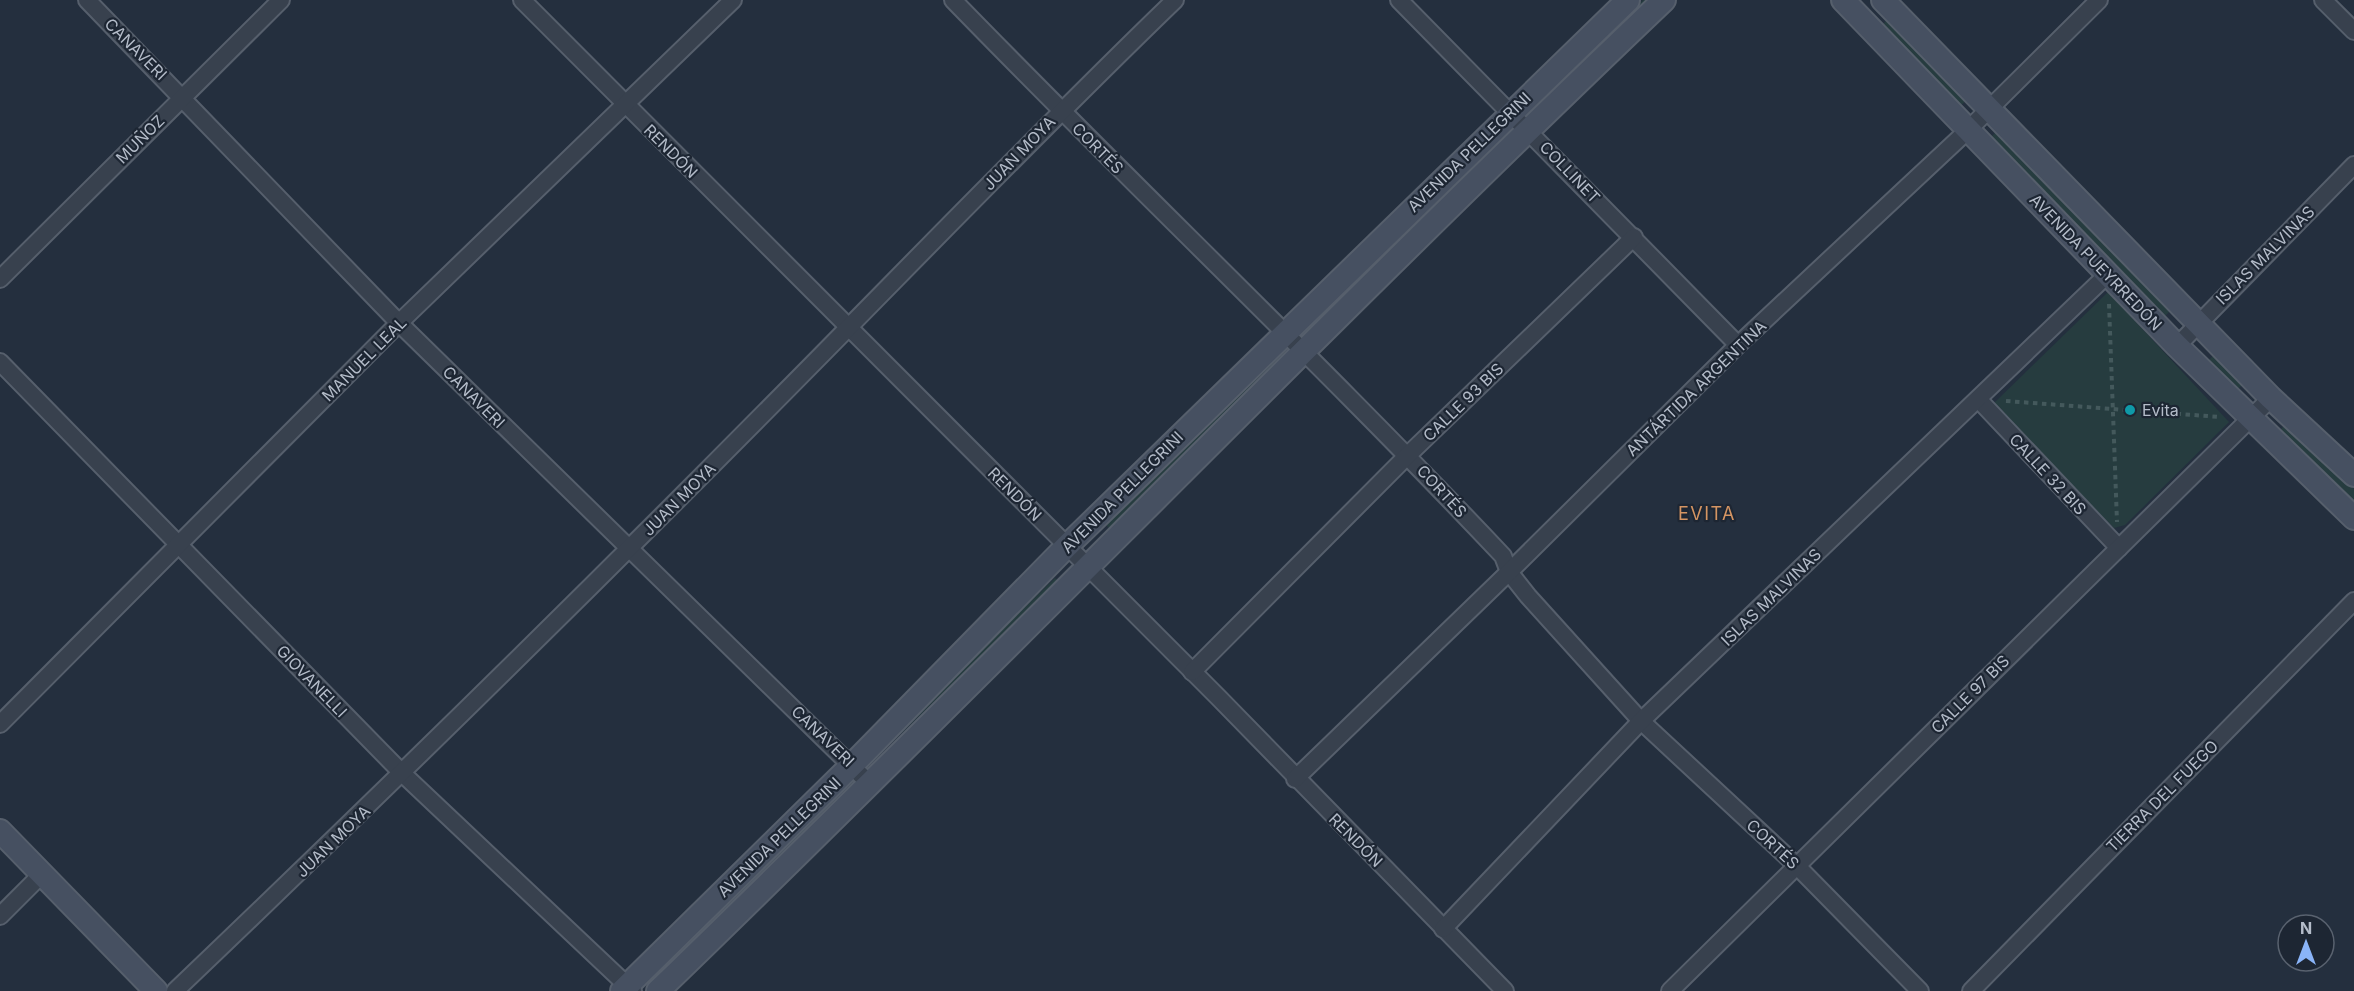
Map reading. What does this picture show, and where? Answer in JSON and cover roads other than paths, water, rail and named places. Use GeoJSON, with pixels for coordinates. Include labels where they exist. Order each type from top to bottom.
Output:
{"type":"FeatureCollection","features":[{"type":"Feature","properties":{"kind":"main road","name":"AVENIDA PELLEGRINI"},"geometry":{"type":"LineString","coordinates":[[627,989],[1067,546],[1510,112],[1628,0]]}},
{"type":"Feature","properties":{"kind":"main road","name":"AVENIDA PELLEGRINI"},"geometry":{"type":"LineString","coordinates":[[658,991],[871,785],[1087,566],[1305,354],[1528,129],[1664,0]]}},
{"type":"Feature","properties":{"kind":"main road","name":"AVENIDA PUEYRREDÓN"},"geometry":{"type":"LineString","coordinates":[[1883,0],[2271,399],[2354,475]]}},
{"type":"Feature","properties":{"kind":"main road","name":"AVENIDA PUEYRREDÓN"},"geometry":{"type":"LineString","coordinates":[[1846,1],[1967,131],[2177,346],[2354,518]]}},
{"type":"Feature","properties":{"kind":"main road"},"geometry":{"type":"LineString","coordinates":[[0,831],[156,991]]}},
{"type":"Feature","properties":{"kind":"street","name":"CANAVERI"},"geometry":{"type":"LineString","coordinates":[[87,0],[399,323],[628,550],[852,764],[871,785]]}},
{"type":"Feature","properties":{"kind":"street","name":"MUÑOZ"},"geometry":{"type":"LineString","coordinates":[[0,279],[281,0]]}},
{"type":"Feature","properties":{"kind":"street","name":"RENDÓN"},"geometry":{"type":"LineString","coordinates":[[522,0],[1087,566],[1505,991]]}},
{"type":"Feature","properties":{"kind":"street","name":"MANUEL LEAL"},"geometry":{"type":"LineString","coordinates":[[0,724],[399,323],[626,106],[733,0]]}},
{"type":"Feature","properties":{"kind":"street","name":"CORTÉS"},"geometry":{"type":"LineString","coordinates":[[953,0],[1060,111],[1283,334],[1408,455],[1503,556],[1509,572],[1641,720],[1796,865],[1920,991]]}},
{"type":"Feature","properties":{"kind":"street","name":"JUAN MOYA"},"geometry":{"type":"LineString","coordinates":[[175,991],[403,774],[849,328],[1060,111],[1175,0]]}},
{"type":"Feature","properties":{"kind":"street","name":"COLLINET"},"geometry":{"type":"LineString","coordinates":[[1399,0],[1738,345]]}},
{"type":"Feature","properties":{"kind":"street","name":"ANTÁRTIDA ARGENTINA"},"geometry":{"type":"LineString","coordinates":[[1295,779],[1509,572],[1738,345],[1967,131],[2099,0]]}},
{"type":"Feature","properties":{"kind":"street"},"geometry":{"type":"LineString","coordinates":[[2323,0],[2354,32]]}},
{"type":"Feature","properties":{"kind":"street","name":"ISLAS MALVINAS"},"geometry":{"type":"LineString","coordinates":[[2177,346],[2354,165]]}},
{"type":"Feature","properties":{"kind":"street","name":"CALLE 93 BIS"},"geometry":{"type":"LineString","coordinates":[[1192,672],[1408,455],[1634,237]]}},
{"type":"Feature","properties":{"kind":"street","name":"ISLAS MALVINAS"},"geometry":{"type":"LineString","coordinates":[[1443,928],[1641,720],[2108,274]]}},
{"type":"Feature","properties":{"kind":"street","name":"GIOVANELLI"},"geometry":{"type":"LineString","coordinates":[[0,362],[403,774],[627,989]]}},
{"type":"Feature","properties":{"kind":"street","name":"CALLE 32 BIS"},"geometry":{"type":"LineString","coordinates":[[1978,399],[2118,548]]}},
{"type":"Feature","properties":{"kind":"street","name":"CALLE 97 BIS"},"geometry":{"type":"LineString","coordinates":[[1670,991],[2271,399]]}},
{"type":"Feature","properties":{"kind":"street","name":"TIERRA DEL FUEGO"},"geometry":{"type":"LineString","coordinates":[[1971,991],[2354,601]]}},
{"type":"Feature","properties":{"kind":"street"},"geometry":{"type":"LineString","coordinates":[[0,916],[42,874]]}},
{"type":"Feature","properties":{"kind":"place","name":"Evita"},"geometry":{"type":"Point","coordinates":[2130,410]}},
{"type":"Feature","properties":{"kind":"district","name":"EVITA"},"geometry":{"type":"Point","coordinates":[1707,513]}}]}
